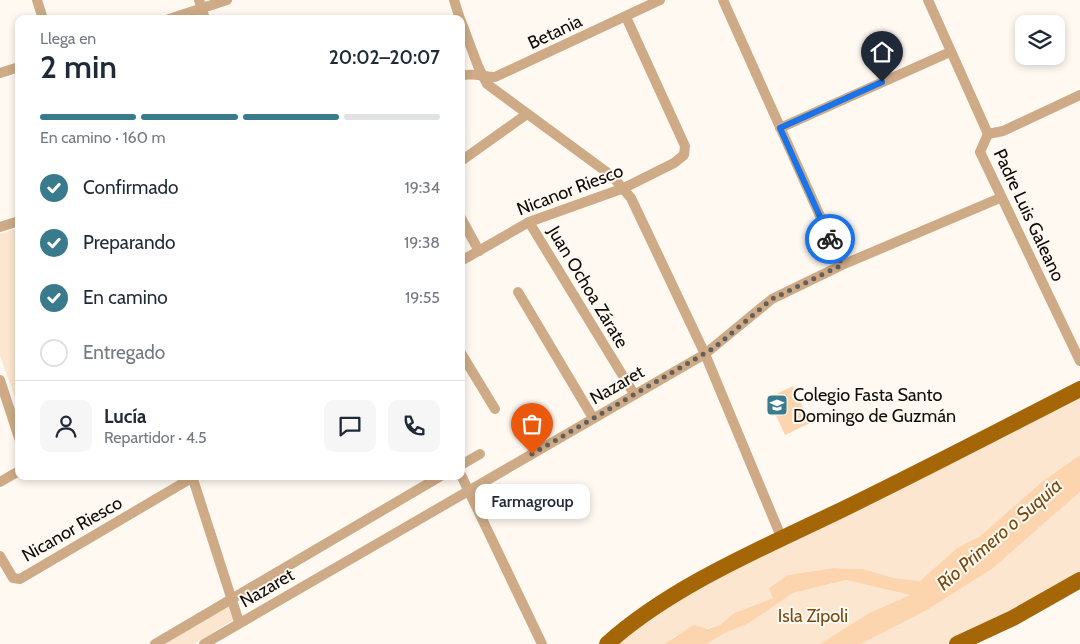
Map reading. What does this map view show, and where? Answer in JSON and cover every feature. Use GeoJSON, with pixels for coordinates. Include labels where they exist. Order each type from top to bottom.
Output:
{"type":"FeatureCollection","features":[{"type":"Feature","properties":{"kind":"main road"},"geometry":{"type":"LineString","coordinates":[[607,644],[644,616],[704,578],[906,479],[1080,389]]}},
{"type":"Feature","properties":{"kind":"main road"},"geometry":{"type":"LineString","coordinates":[[957,644],[1013,618],[1080,580]]}},
{"type":"Feature","properties":{"kind":"street"},"geometry":{"type":"LineString","coordinates":[[37,0],[42,15]]}},
{"type":"Feature","properties":{"kind":"street"},"geometry":{"type":"LineString","coordinates":[[178,15],[201,4],[227,0]]}},
{"type":"Feature","properties":{"kind":"street"},"geometry":{"type":"LineString","coordinates":[[454,0],[459,15]]}},
{"type":"Feature","properties":{"kind":"street","name":"Betania"},"geometry":{"type":"LineString","coordinates":[[465,75],[472,74],[483,77],[495,77],[660,0]]}},
{"type":"Feature","properties":{"kind":"street"},"geometry":{"type":"LineString","coordinates":[[723,0],[842,265]]}},
{"type":"Feature","properties":{"kind":"street","name":"Padre Luis Galeano"},"geometry":{"type":"LineString","coordinates":[[928,0],[988,134],[980,152],[1000,198],[1080,361]]}},
{"type":"Feature","properties":{"kind":"street","name":"Nicanor Riesco"},"geometry":{"type":"LineString","coordinates":[[465,260],[529,222],[624,188],[680,160],[684,155],[685,146],[626,17]]}},
{"type":"Feature","properties":{"kind":"street"},"geometry":{"type":"LineString","coordinates":[[465,30],[483,77],[495,92],[612,176],[631,198],[705,354],[782,539]]}},
{"type":"Feature","properties":{"kind":"street"},"geometry":{"type":"LineString","coordinates":[[780,128],[950,52]]}},
{"type":"Feature","properties":{"kind":"street"},"geometry":{"type":"LineString","coordinates":[[0,73],[15,68]]}},
{"type":"Feature","properties":{"kind":"street"},"geometry":{"type":"LineString","coordinates":[[988,134],[1002,131],[1080,95]]}},
{"type":"Feature","properties":{"kind":"street"},"geometry":{"type":"LineString","coordinates":[[465,158],[528,114]]}},
{"type":"Feature","properties":{"kind":"street","name":"Nazaret"},"geometry":{"type":"LineString","coordinates":[[204,644],[239,622],[471,491],[705,354],[772,299],[842,265],[1000,198]]}},
{"type":"Feature","properties":{"kind":"street"},"geometry":{"type":"LineString","coordinates":[[0,228],[15,222]]}},
{"type":"Feature","properties":{"kind":"street","name":"Juan Ochoa Zárate"},"geometry":{"type":"LineString","coordinates":[[529,222],[634,394]]}},
{"type":"Feature","properties":{"kind":"street"},"geometry":{"type":"LineString","coordinates":[[465,225],[480,251]]}},
{"type":"Feature","properties":{"kind":"street"},"geometry":{"type":"LineString","coordinates":[[518,292],[593,418]]}},
{"type":"Feature","properties":{"kind":"street"},"geometry":{"type":"LineString","coordinates":[[465,360],[495,409]]}},
{"type":"Feature","properties":{"kind":"street"},"geometry":{"type":"LineString","coordinates":[[0,380],[15,426]]}},
{"type":"Feature","properties":{"kind":"street"},"geometry":{"type":"LineString","coordinates":[[465,463],[480,454]]}},
{"type":"Feature","properties":{"kind":"street"},"geometry":{"type":"LineString","coordinates":[[0,482],[15,474]]}},
{"type":"Feature","properties":{"kind":"street","name":"Nicanor Riesco"},"geometry":{"type":"LineString","coordinates":[[0,556],[13,578],[20,579],[188,480]]}},
{"type":"Feature","properties":{"kind":"street"},"geometry":{"type":"LineString","coordinates":[[194,480],[239,622]]}},
{"type":"Feature","properties":{"kind":"street","name":"Nazaret"},"geometry":{"type":"LineString","coordinates":[[155,644],[434,480]]}},
{"type":"Feature","properties":{"kind":"street"},"geometry":{"type":"LineString","coordinates":[[465,480],[542,644]]}},
{"type":"Feature","properties":{"kind":"green space"},"geometry":{"type":"Polygon","coordinates":[[[15,229],[15,398],[0,355],[0,234],[15,229]]]}},
{"type":"Feature","properties":{"kind":"green space"},"geometry":{"type":"Polygon","coordinates":[[[1080,389],[1080,455],[1043,481],[980,536],[957,548],[920,581],[894,578],[863,569],[833,568],[788,575],[773,598],[734,613],[720,625],[675,636],[664,644],[607,644],[644,616],[1080,389]]]}},
{"type":"Feature","properties":{"kind":"green space"},"geometry":{"type":"Polygon","coordinates":[[[1080,492],[1080,580],[957,644],[861,644],[927,610],[992,569],[1080,492]]]}},
{"type":"Feature","properties":{"kind":"green space","name":"Isla Zípoli"},"geometry":{"type":"Polygon","coordinates":[[[846,580],[910,595],[869,613],[820,644],[707,644],[725,633],[749,623],[793,593],[846,580]]]}},
{"type":"Feature","properties":{"kind":"green space"},"geometry":{"type":"Polygon","coordinates":[[[228,606],[233,620],[194,644],[164,644],[228,606]]]}},
{"type":"Feature","properties":{"kind":"water"},"geometry":{"type":"Polygon","coordinates":[[[793,386],[810,423],[785,435],[768,398],[793,386]]]}},
{"type":"Feature","properties":{"kind":"water","name":"Río Primero o Suquía"},"geometry":{"type":"Polygon","coordinates":[[[1080,455],[1080,492],[992,569],[927,610],[861,644],[820,644],[869,613],[910,595],[846,580],[793,593],[749,623],[725,633],[707,644],[664,644],[694,625],[707,629],[720,625],[734,613],[773,598],[769,588],[788,575],[833,568],[863,569],[894,578],[920,581],[957,548],[980,536],[1043,481],[1080,455]]]}},
{"type":"Feature","properties":{"kind":"way so far"},"geometry":{"type":"LineString","coordinates":[[532,454],[714,348],[772,299],[842,265],[830,239]]}},
{"type":"Feature","properties":{"kind":"place","name":"Colegio Fasta Santo Domingo de Guzmán"},"geometry":{"type":"Point","coordinates":[777,405]}},
{"type":"Feature","properties":{"kind":"place","name":"Farmagroup"},"geometry":{"type":"Point","coordinates":[532,454]}},
{"type":"Feature","properties":{"kind":"route"},"geometry":{"type":"LineString","coordinates":[[830,239],[780,128],[882,82]]}}]}
